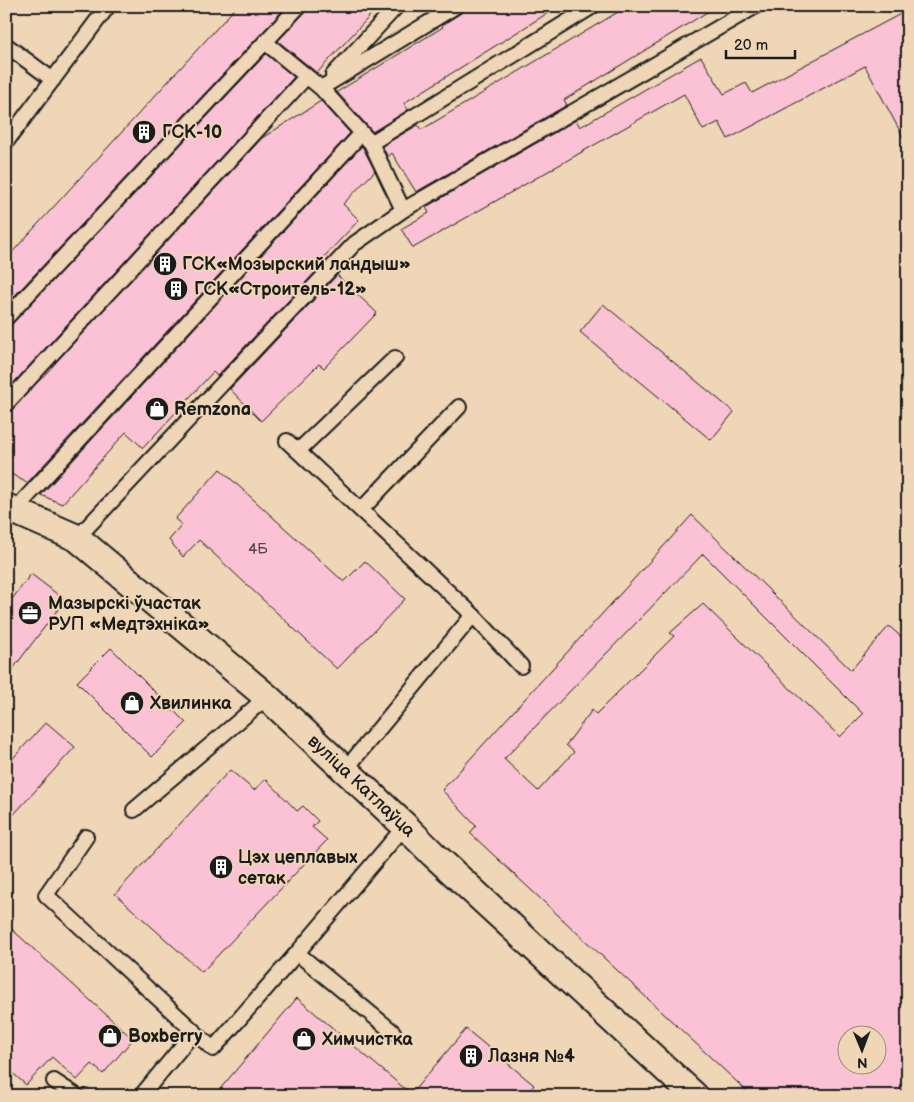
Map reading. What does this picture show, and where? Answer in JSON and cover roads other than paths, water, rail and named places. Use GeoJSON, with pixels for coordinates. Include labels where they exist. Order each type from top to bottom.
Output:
{"type":"FeatureCollection","features":[{"type":"Feature","properties":{"kind":"street","name":"вуліца Катлаўца"},"geometry":{"type":"LineString","coordinates":[[9,513],[77,538],[267,697],[440,861],[696,1096]]}},
{"type":"Feature","properties":{"kind":"lane"},"geometry":{"type":"LineString","coordinates":[[6,142],[108,6]]}},
{"type":"Feature","properties":{"kind":"lane"},"geometry":{"type":"LineString","coordinates":[[6,318],[298,6]]}},
{"type":"Feature","properties":{"kind":"lane"},"geometry":{"type":"LineString","coordinates":[[321,88],[397,6]]}},
{"type":"Feature","properties":{"kind":"lane"},"geometry":{"type":"LineString","coordinates":[[321,88],[456,6]]}},
{"type":"Feature","properties":{"kind":"lane"},"geometry":{"type":"LineString","coordinates":[[9,513],[367,138],[593,6]]}},
{"type":"Feature","properties":{"kind":"lane"},"geometry":{"type":"LineString","coordinates":[[77,538],[354,244],[403,210],[756,6]]}},
{"type":"Feature","properties":{"kind":"lane"},"geometry":{"type":"LineString","coordinates":[[265,42],[321,88],[367,138],[403,210]]}},
{"type":"Feature","properties":{"kind":"lane"},"geometry":{"type":"LineString","coordinates":[[6,46],[53,80]]}},
{"type":"Feature","properties":{"kind":"lane"},"geometry":{"type":"LineString","coordinates":[[6,404],[306,77]]}},
{"type":"Feature","properties":{"kind":"lane"},"geometry":{"type":"LineString","coordinates":[[298,451],[395,358]]}},
{"type":"Feature","properties":{"kind":"lane"},"geometry":{"type":"LineString","coordinates":[[361,510],[459,407]]}},
{"type":"Feature","properties":{"kind":"lane"},"geometry":{"type":"LineString","coordinates":[[287,440],[473,615],[521,666]]}},
{"type":"Feature","properties":{"kind":"lane"},"geometry":{"type":"LineString","coordinates":[[345,770],[473,615]]}},
{"type":"Feature","properties":{"kind":"lane"},"geometry":{"type":"LineString","coordinates":[[134,810],[267,697]]}},
{"type":"Feature","properties":{"kind":"lane"},"geometry":{"type":"LineString","coordinates":[[86,837],[46,895],[213,1050],[405,826]]}},
{"type":"Feature","properties":{"kind":"lane"},"geometry":{"type":"LineString","coordinates":[[297,953],[392,1032]]}},
{"type":"Feature","properties":{"kind":"lane"},"geometry":{"type":"LineString","coordinates":[[141,1096],[194,1032]]}},
{"type":"Feature","properties":{"kind":"lane"},"geometry":{"type":"LineString","coordinates":[[54,1081],[78,1096]]}},
{"type":"Feature","properties":{"kind":"place","name":"ГСК-10"},"geometry":{"type":"Point","coordinates":[144,132]}},
{"type":"Feature","properties":{"kind":"place","name":"ГСК«Мозырский ландыш»"},"geometry":{"type":"Point","coordinates":[165,264]}},
{"type":"Feature","properties":{"kind":"place","name":"ГСК«Строитель-12»"},"geometry":{"type":"Point","coordinates":[176,289]}},
{"type":"Feature","properties":{"kind":"place","name":"Remzona"},"geometry":{"type":"Point","coordinates":[157,409]}},
{"type":"Feature","properties":{"kind":"place","name":"Мазырскі ўчастак РУП «Медтэхніка»"},"geometry":{"type":"Point","coordinates":[30,613]}},
{"type":"Feature","properties":{"kind":"place","name":"Хвилинка"},"geometry":{"type":"Point","coordinates":[132,703]}},
{"type":"Feature","properties":{"kind":"place","name":"Цэх цеплавых сетак"},"geometry":{"type":"Point","coordinates":[221,867]}},
{"type":"Feature","properties":{"kind":"place","name":"Boxberry"},"geometry":{"type":"Point","coordinates":[110,1036]}},
{"type":"Feature","properties":{"kind":"place","name":"Химчистка"},"geometry":{"type":"Point","coordinates":[304,1039]}},
{"type":"Feature","properties":{"kind":"place","name":"Лазня №4"},"geometry":{"type":"Point","coordinates":[471,1056]}}]}
